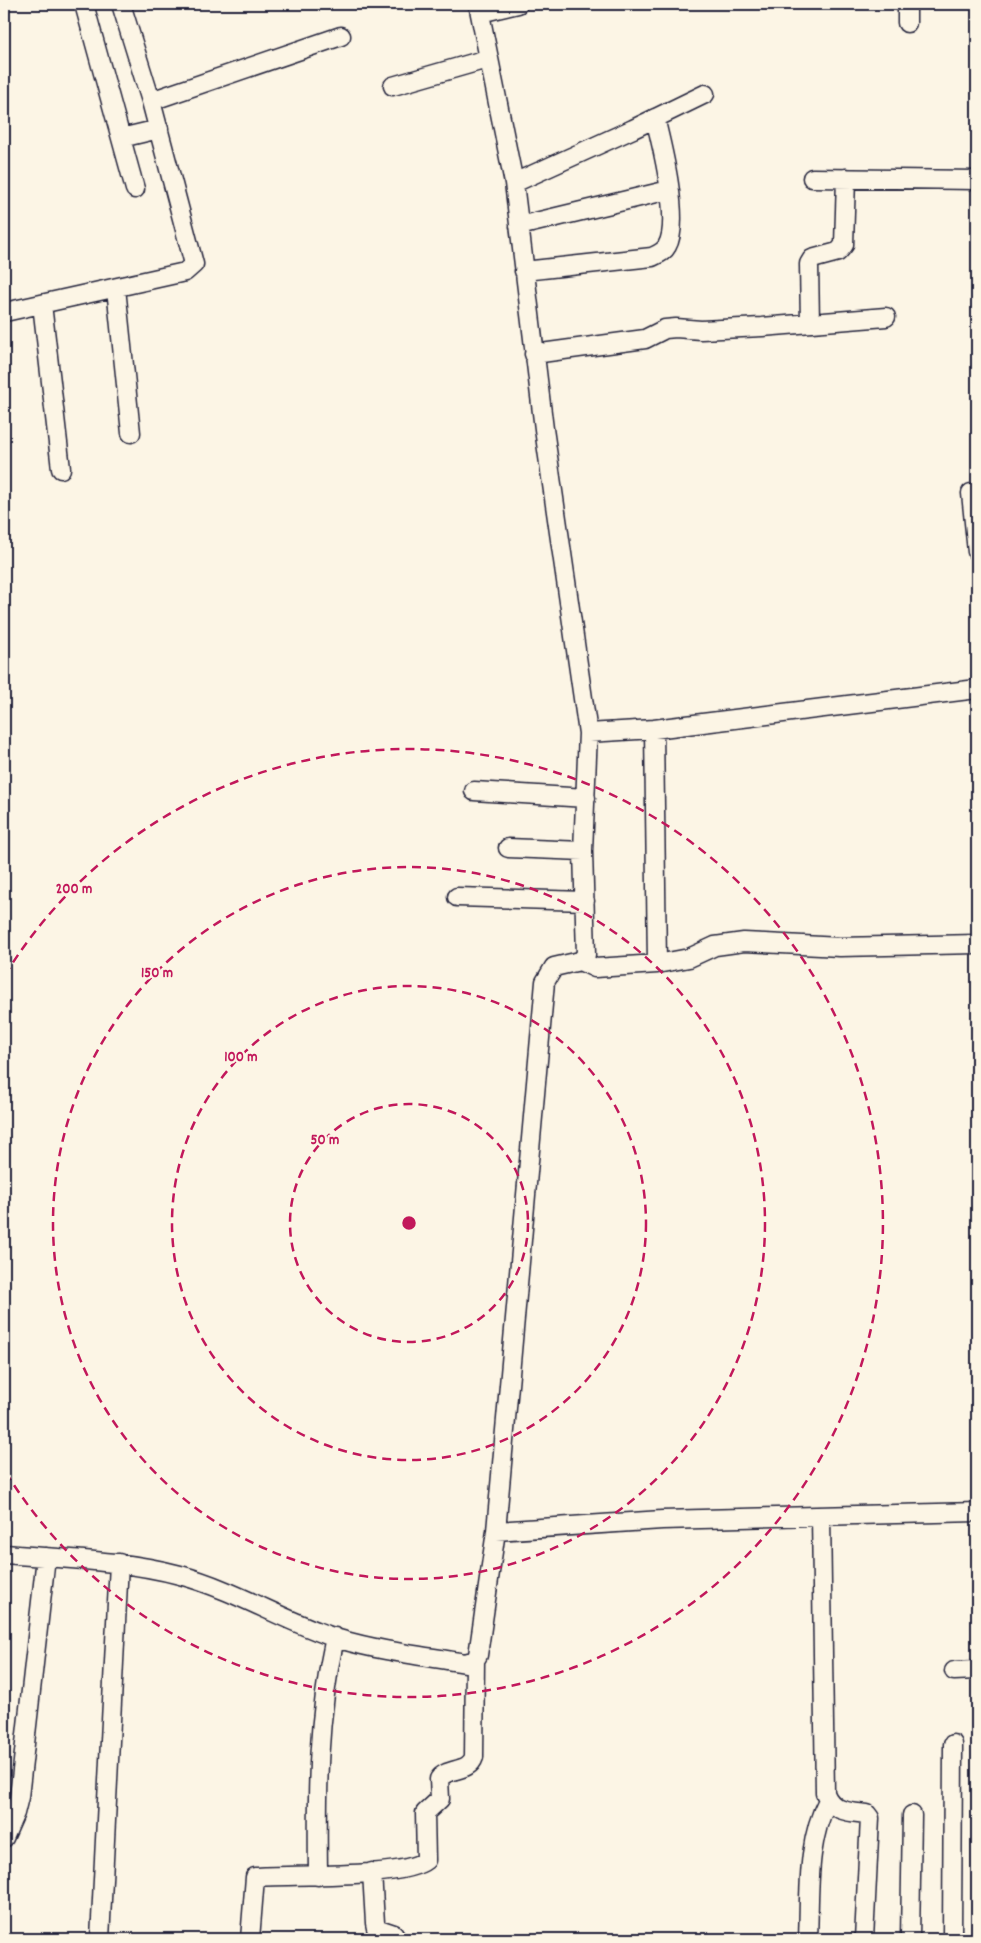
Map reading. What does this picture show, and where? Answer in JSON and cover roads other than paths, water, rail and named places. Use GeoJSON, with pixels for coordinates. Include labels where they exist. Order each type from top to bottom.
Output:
{"type":"FeatureCollection","features":[{"type":"Feature","properties":{"kind":"street"},"geometry":{"type":"LineString","coordinates":[[84,4],[136,190]]}},
{"type":"Feature","properties":{"kind":"street"},"geometry":{"type":"LineString","coordinates":[[5,312],[184,272],[194,264],[151,100],[121,4]]}},
{"type":"Feature","properties":{"kind":"street"},"geometry":{"type":"LineString","coordinates":[[250,1939],[254,1877],[318,1876],[372,1872],[419,1864],[426,1860],[425,1813],[440,1800],[438,1779],[445,1773],[469,1766],[474,1758],[475,1660],[478,1655],[496,1531],[544,988],[550,971],[554,967],[580,961],[586,955],[583,852],[588,733],[534,354],[514,183],[487,59],[479,8],[518,4]]}},
{"type":"Feature","properties":{"kind":"street"},"geometry":{"type":"LineString","coordinates":[[907,4],[907,24]]}},
{"type":"Feature","properties":{"kind":"street"},"geometry":{"type":"LineString","coordinates":[[151,100],[341,36]]}},
{"type":"Feature","properties":{"kind":"street"},"geometry":{"type":"LineString","coordinates":[[393,86],[487,59]]}},
{"type":"Feature","properties":{"kind":"street"},"geometry":{"type":"LineString","coordinates":[[514,183],[704,94]]}},
{"type":"Feature","properties":{"kind":"street"},"geometry":{"type":"LineString","coordinates":[[524,271],[652,257],[661,253],[667,246],[670,234],[669,190],[655,118]]}},
{"type":"Feature","properties":{"kind":"street"},"geometry":{"type":"LineString","coordinates":[[121,138],[159,129]]}},
{"type":"Feature","properties":{"kind":"street"},"geometry":{"type":"LineString","coordinates":[[812,178],[977,180]]}},
{"type":"Feature","properties":{"kind":"street"},"geometry":{"type":"LineString","coordinates":[[810,323],[809,264],[812,259],[838,252],[844,246],[846,178]]}},
{"type":"Feature","properties":{"kind":"street"},"geometry":{"type":"LineString","coordinates":[[519,226],[669,190]]}},
{"type":"Feature","properties":{"kind":"street"},"geometry":{"type":"LineString","coordinates":[[116,288],[132,433]]}},
{"type":"Feature","properties":{"kind":"street"},"geometry":{"type":"LineString","coordinates":[[42,304],[61,470]]}},
{"type":"Feature","properties":{"kind":"street"},"geometry":{"type":"LineString","coordinates":[[534,354],[645,339],[665,330],[676,328],[708,329],[886,316]]}},
{"type":"Feature","properties":{"kind":"street"},"geometry":{"type":"LineString","coordinates":[[971,493],[977,552]]}},
{"type":"Feature","properties":{"kind":"street"},"geometry":{"type":"LineString","coordinates":[[588,733],[654,729],[977,689]]}},
{"type":"Feature","properties":{"kind":"street"},"geometry":{"type":"LineString","coordinates":[[654,729],[656,964]]}},
{"type":"Feature","properties":{"kind":"street"},"geometry":{"type":"LineString","coordinates":[[474,791],[586,798]]}},
{"type":"Feature","properties":{"kind":"street"},"geometry":{"type":"LineString","coordinates":[[508,848],[583,852]]}},
{"type":"Feature","properties":{"kind":"street"},"geometry":{"type":"LineString","coordinates":[[457,897],[585,901]]}},
{"type":"Feature","properties":{"kind":"street"},"geometry":{"type":"LineString","coordinates":[[580,961],[595,968],[656,964],[689,958],[715,946],[744,942],[840,947],[977,944]]}},
{"type":"Feature","properties":{"kind":"street"},"geometry":{"type":"LineString","coordinates":[[496,1531],[662,1520],[977,1512]]}},
{"type":"Feature","properties":{"kind":"street"},"geometry":{"type":"LineString","coordinates":[[808,1939],[812,1848],[816,1827],[828,1800],[824,1784],[821,1516]]}},
{"type":"Feature","properties":{"kind":"street"},"geometry":{"type":"LineString","coordinates":[[4,1554],[119,1563],[183,1576],[224,1590],[335,1637],[369,1646],[465,1663],[475,1660]]}},
{"type":"Feature","properties":{"kind":"street"},"geometry":{"type":"LineString","coordinates":[[4,1838],[15,1813],[19,1797],[46,1558]]}},
{"type":"Feature","properties":{"kind":"street"},"geometry":{"type":"LineString","coordinates":[[100,1939],[119,1563]]}},
{"type":"Feature","properties":{"kind":"street"},"geometry":{"type":"LineString","coordinates":[[318,1876],[319,1736],[323,1698],[335,1637]]}},
{"type":"Feature","properties":{"kind":"street"},"geometry":{"type":"LineString","coordinates":[[954,1671],[977,1670]]}},
{"type":"Feature","properties":{"kind":"street"},"geometry":{"type":"LineString","coordinates":[[952,1939],[953,1744]]}},
{"type":"Feature","properties":{"kind":"street"},"geometry":{"type":"LineString","coordinates":[[828,1800],[844,1811],[867,1814],[870,1818],[864,1939]]}},
{"type":"Feature","properties":{"kind":"street"},"geometry":{"type":"LineString","coordinates":[[910,1939],[912,1815]]}},
{"type":"Feature","properties":{"kind":"street"},"geometry":{"type":"LineString","coordinates":[[372,1872],[376,1928],[394,1934],[396,1939]]}}]}
